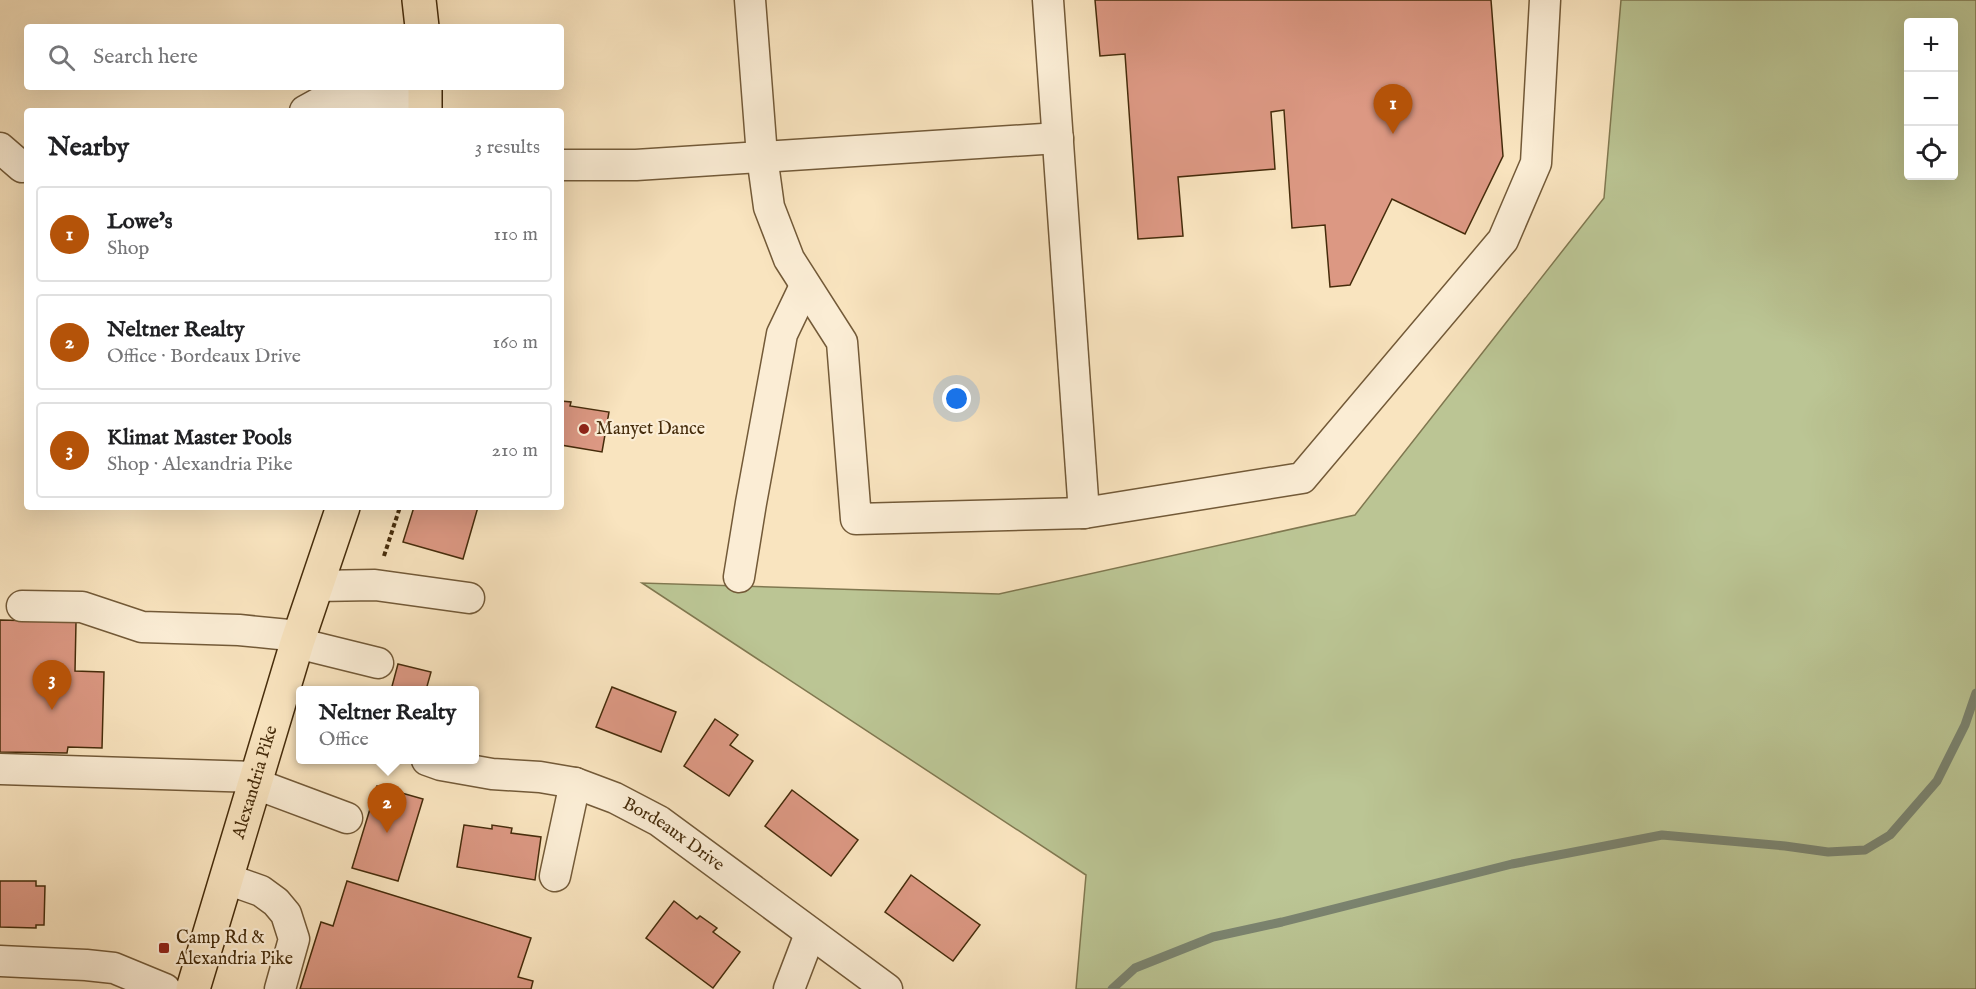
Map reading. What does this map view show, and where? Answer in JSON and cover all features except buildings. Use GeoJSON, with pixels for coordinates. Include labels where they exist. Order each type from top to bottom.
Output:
{"type":"FeatureCollection","features":[{"type":"Feature","properties":{"kind":"main road"},"geometry":{"type":"LineString","coordinates":[[419,0],[422,24]]}},
{"type":"Feature","properties":{"kind":"main road","name":"Alexandria Pike"},"geometry":{"type":"LineString","coordinates":[[193,989],[257,780],[290,701],[298,640],[342,510]]}},
{"type":"Feature","properties":{"kind":"street"},"geometry":{"type":"LineString","coordinates":[[750,0],[762,156],[769,207],[788,258],[842,342],[856,519],[1084,513],[1302,478],[1503,240],[1536,163],[1545,0]]}},
{"type":"Feature","properties":{"kind":"street"},"geometry":{"type":"LineString","coordinates":[[1048,0],[1084,513]]}},
{"type":"Feature","properties":{"kind":"street"},"geometry":{"type":"LineString","coordinates":[[309,108],[333,91],[425,98]]}},
{"type":"Feature","properties":{"kind":"street"},"geometry":{"type":"LineString","coordinates":[[564,165],[636,165],[1058,138]]}},
{"type":"Feature","properties":{"kind":"street"},"geometry":{"type":"LineString","coordinates":[[739,577],[782,334],[805,286]]}},
{"type":"Feature","properties":{"kind":"street"},"geometry":{"type":"LineString","coordinates":[[316,586],[375,585],[469,598]]}},
{"type":"Feature","properties":{"kind":"street"},"geometry":{"type":"LineString","coordinates":[[22,606],[82,607],[142,627],[240,630],[298,640],[378,663]]}},
{"type":"Feature","properties":{"kind":"street","name":"Bordeaux Drive"},"geometry":{"type":"LineString","coordinates":[[439,764],[492,774],[540,777],[575,783],[615,798],[660,821],[887,989]]}},
{"type":"Feature","properties":{"kind":"street"},"geometry":{"type":"LineString","coordinates":[[0,769],[257,780],[347,818]]}},
{"type":"Feature","properties":{"kind":"street"},"geometry":{"type":"LineString","coordinates":[[555,876],[575,783]]}},
{"type":"Feature","properties":{"kind":"street"},"geometry":{"type":"LineString","coordinates":[[227,879],[261,891],[276,902],[286,914],[294,939],[280,989]]}},
{"type":"Feature","properties":{"kind":"street"},"geometry":{"type":"LineString","coordinates":[[789,989],[810,934]]}},
{"type":"Feature","properties":{"kind":"street"},"geometry":{"type":"LineString","coordinates":[[0,962],[86,964],[114,968],[165,989]]}},
{"type":"Feature","properties":{"kind":"path"},"geometry":{"type":"LineString","coordinates":[[375,585],[399,510]]}},
{"type":"Feature","properties":{"kind":"green space"},"geometry":{"type":"Polygon","coordinates":[[[1621,0],[1976,0],[1976,989],[1076,989],[1086,875],[642,583],[999,594],[1355,515],[1604,198],[1621,0]]]}},
{"type":"Feature","properties":{"kind":"waterway"},"geometry":{"type":"LineString","coordinates":[[1112,989],[1135,968],[1213,937],[1512,864],[1662,835],[1828,852],[1865,850],[1890,835],[1937,781],[1965,725],[1976,693]]}},
{"type":"Feature","properties":{"kind":"place","name":"Lowe's"},"geometry":{"type":"Point","coordinates":[1393,134]}},
{"type":"Feature","properties":{"kind":"place","name":"Manyet Dance"},"geometry":{"type":"Point","coordinates":[584,429]}},
{"type":"Feature","properties":{"kind":"place","name":"Klimat Master Pools"},"geometry":{"type":"Point","coordinates":[52,710]}},
{"type":"Feature","properties":{"kind":"place","name":"Neltner Realty"},"geometry":{"type":"Point","coordinates":[387,833]}},
{"type":"Feature","properties":{"kind":"place","name":"Camp Rd & Alexandria Pike"},"geometry":{"type":"Point","coordinates":[164,948]}}]}
